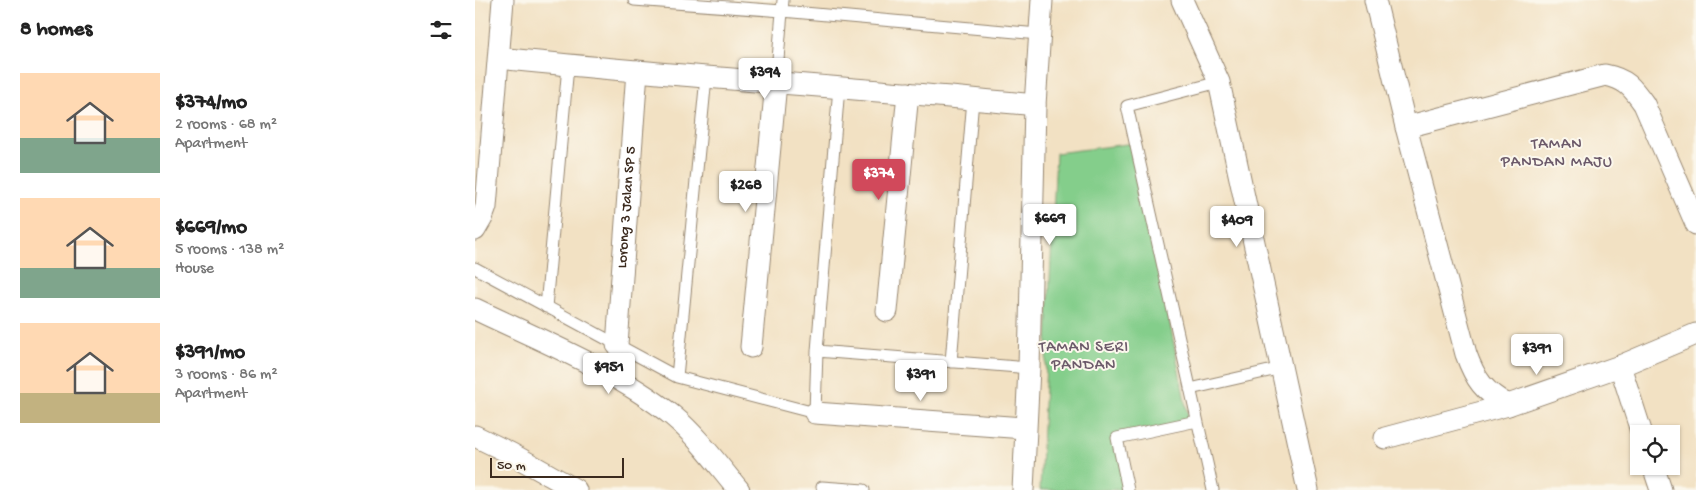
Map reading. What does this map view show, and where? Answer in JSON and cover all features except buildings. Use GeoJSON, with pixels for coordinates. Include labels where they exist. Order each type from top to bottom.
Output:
{"type":"FeatureCollection","features":[{"type":"Feature","properties":{"kind":"street"},"geometry":{"type":"LineString","coordinates":[[475,230],[486,207],[503,0]]}},
{"type":"Feature","properties":{"kind":"street"},"geometry":{"type":"LineString","coordinates":[[1023,490],[1029,368],[1035,105],[1042,0]]}},
{"type":"Feature","properties":{"kind":"street"},"geometry":{"type":"LineString","coordinates":[[1182,0],[1219,82],[1308,490]]}},
{"type":"Feature","properties":{"kind":"street"},"geometry":{"type":"LineString","coordinates":[[1375,0],[1471,370],[1479,383],[1493,397],[1508,405]]}},
{"type":"Feature","properties":{"kind":"street"},"geometry":{"type":"LineString","coordinates":[[499,58],[568,66],[839,87],[1035,105]]}},
{"type":"Feature","properties":{"kind":"street","name":"Lorong 3 Jalan SP 5"},"geometry":{"type":"LineString","coordinates":[[617,345],[637,71]]}},
{"type":"Feature","properties":{"kind":"street"},"geometry":{"type":"LineString","coordinates":[[1407,127],[1605,75],[1619,78],[1633,88],[1644,104],[1696,224]]}},
{"type":"Feature","properties":{"kind":"street"},"geometry":{"type":"LineString","coordinates":[[751,347],[777,83]]}},
{"type":"Feature","properties":{"kind":"street"},"geometry":{"type":"LineString","coordinates":[[887,311],[908,93]]}},
{"type":"Feature","properties":{"kind":"street"},"geometry":{"type":"LineString","coordinates":[[475,309],[613,376],[645,396],[674,417],[699,442],[739,490]]}},
{"type":"Feature","properties":{"kind":"street"},"geometry":{"type":"LineString","coordinates":[[1385,438],[1508,405],[1620,366],[1696,334]]}},
{"type":"Feature","properties":{"kind":"street"},"geometry":{"type":"LineString","coordinates":[[1620,366],[1639,425]]}},
{"type":"Feature","properties":{"kind":"street"},"geometry":{"type":"LineString","coordinates":[[815,412],[1025,428]]}},
{"type":"Feature","properties":{"kind":"street"},"geometry":{"type":"LineString","coordinates":[[475,436],[510,453],[576,490]]}},
{"type":"Feature","properties":{"kind":"street"},"geometry":{"type":"LineString","coordinates":[[1656,475],[1661,490]]}},
{"type":"Feature","properties":{"kind":"lane"},"geometry":{"type":"LineString","coordinates":[[634,0],[782,6],[1039,34]]}},
{"type":"Feature","properties":{"kind":"lane"},"geometry":{"type":"LineString","coordinates":[[777,83],[782,6]]}},
{"type":"Feature","properties":{"kind":"lane"},"geometry":{"type":"LineString","coordinates":[[546,307],[568,66]]}},
{"type":"Feature","properties":{"kind":"lane"},"geometry":{"type":"LineString","coordinates":[[677,377],[705,77]]}},
{"type":"Feature","properties":{"kind":"lane"},"geometry":{"type":"LineString","coordinates":[[1213,490],[1127,106],[1219,82]]}},
{"type":"Feature","properties":{"kind":"lane"},"geometry":{"type":"LineString","coordinates":[[475,268],[677,377],[815,412],[817,351],[839,87]]}},
{"type":"Feature","properties":{"kind":"lane"},"geometry":{"type":"LineString","coordinates":[[951,362],[973,99]]}},
{"type":"Feature","properties":{"kind":"lane"},"geometry":{"type":"LineString","coordinates":[[817,351],[1029,368]]}},
{"type":"Feature","properties":{"kind":"lane"},"geometry":{"type":"LineString","coordinates":[[1190,389],[1282,368]]}},
{"type":"Feature","properties":{"kind":"lane"},"geometry":{"type":"LineString","coordinates":[[1128,490],[1117,438],[1197,421]]}},
{"type":"Feature","properties":{"kind":"lane"},"geometry":{"type":"LineString","coordinates":[[822,487],[864,490]]}},
{"type":"Feature","properties":{"kind":"green space","name":"TAMAN SERI PANDAN"},"geometry":{"type":"Polygon","coordinates":[[[1135,143],[1189,422],[1117,438],[1128,490],[1040,490],[1056,153],[1135,143]]]}},
{"type":"Feature","properties":{"kind":"district","name":"TAMAN PANDAN MAJU"},"geometry":{"type":"Point","coordinates":[1557,154]}},
{"type":"Feature","properties":{"kind":"district","name":"TAMAN SERI PANDAN"},"geometry":{"type":"Point","coordinates":[1084,357]}}]}
